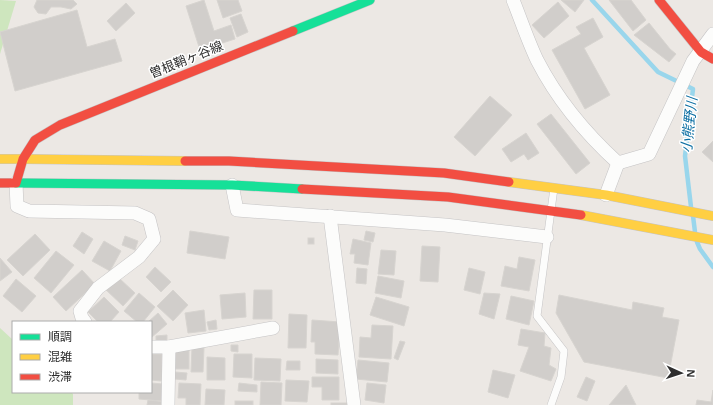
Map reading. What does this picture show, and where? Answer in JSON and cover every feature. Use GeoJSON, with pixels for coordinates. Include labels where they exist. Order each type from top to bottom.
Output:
{"type":"FeatureCollection","features":[{"type":"Feature","properties":{"kind":"street","name":"曽根鞘ヶ谷線"},"geometry":{"type":"LineString","coordinates":[[16,183],[23,159],[35,140],[60,125],[370,0]]}},
{"type":"Feature","properties":{"kind":"street"},"geometry":{"type":"LineString","coordinates":[[513,0],[537,59],[569,112],[601,148],[618,164]]}},
{"type":"Feature","properties":{"kind":"street"},"geometry":{"type":"LineString","coordinates":[[659,0],[701,52],[713,59]]}},
{"type":"Feature","properties":{"kind":"street"},"geometry":{"type":"LineString","coordinates":[[618,164],[649,154],[693,61],[713,34]]}},
{"type":"Feature","properties":{"kind":"street"},"geometry":{"type":"LineString","coordinates":[[0,159],[61,158],[244,162],[444,173],[606,195],[713,216]]}},
{"type":"Feature","properties":{"kind":"street"},"geometry":{"type":"LineString","coordinates":[[606,195],[618,164]]}},
{"type":"Feature","properties":{"kind":"street"},"geometry":{"type":"LineString","coordinates":[[0,183],[232,185],[448,197],[552,211],[713,240]]}},
{"type":"Feature","properties":{"kind":"street"},"geometry":{"type":"LineString","coordinates":[[16,183],[17,206],[29,211],[135,213],[149,219],[154,239],[139,257],[98,288],[80,311],[84,321]]}},
{"type":"Feature","properties":{"kind":"street"},"geometry":{"type":"LineString","coordinates":[[232,185],[237,210],[445,225],[547,237]]}},
{"type":"Feature","properties":{"kind":"street"},"geometry":{"type":"LineString","coordinates":[[330,216],[354,405]]}},
{"type":"Feature","properties":{"kind":"street"},"geometry":{"type":"LineString","coordinates":[[152,347],[169,347],[273,328]]}},
{"type":"Feature","properties":{"kind":"street"},"geometry":{"type":"LineString","coordinates":[[168,405],[169,347]]}},
{"type":"Feature","properties":{"kind":"lane"},"geometry":{"type":"LineString","coordinates":[[550,405],[561,377],[564,351],[537,316],[554,188]]}},
{"type":"Feature","properties":{"kind":"green space"},"geometry":{"type":"Polygon","coordinates":[[[0,0],[16,1],[0,54],[0,0]]]}},
{"type":"Feature","properties":{"kind":"green space"},"geometry":{"type":"Polygon","coordinates":[[[0,328],[12,339],[12,393],[72,393],[73,405],[0,405],[0,328]]]}},
{"type":"Feature","properties":{"kind":"building"},"geometry":{"type":"Polygon","coordinates":[[[37,0],[73,0],[77,4],[71,9],[51,7],[46,14],[38,13],[34,7],[37,0]]]}},
{"type":"Feature","properties":{"kind":"building"},"geometry":{"type":"Polygon","coordinates":[[[204,0],[214,31],[231,25],[235,39],[200,50],[186,6],[204,0]]]}},
{"type":"Feature","properties":{"kind":"building"},"geometry":{"type":"Polygon","coordinates":[[[217,0],[238,0],[242,11],[223,18],[217,0]]]}},
{"type":"Feature","properties":{"kind":"building"},"geometry":{"type":"Polygon","coordinates":[[[561,0],[584,0],[575,12],[561,0]]]}},
{"type":"Feature","properties":{"kind":"building"},"geometry":{"type":"Polygon","coordinates":[[[609,0],[631,0],[646,20],[633,31],[609,0]]]}},
{"type":"Feature","properties":{"kind":"building"},"geometry":{"type":"Polygon","coordinates":[[[558,2],[569,16],[544,38],[532,25],[558,2]]]}},
{"type":"Feature","properties":{"kind":"building"},"geometry":{"type":"Polygon","coordinates":[[[126,3],[135,13],[116,31],[107,21],[126,3]]]}},
{"type":"Feature","properties":{"kind":"building"},"geometry":{"type":"Polygon","coordinates":[[[77,10],[87,47],[115,39],[122,61],[15,91],[0,32],[77,10]]]}},
{"type":"Feature","properties":{"kind":"building"},"geometry":{"type":"Polygon","coordinates":[[[241,14],[248,32],[237,37],[230,18],[241,14]]]}},
{"type":"Feature","properties":{"kind":"building"},"geometry":{"type":"Polygon","coordinates":[[[593,18],[603,37],[584,48],[610,95],[585,109],[552,50],[581,34],[576,27],[593,18]]]}},
{"type":"Feature","properties":{"kind":"building"},"geometry":{"type":"Polygon","coordinates":[[[649,23],[670,49],[676,54],[669,62],[634,35],[649,23]]]}},
{"type":"Feature","properties":{"kind":"building"},"geometry":{"type":"Polygon","coordinates":[[[490,96],[512,115],[475,156],[454,137],[490,96]]]}},
{"type":"Feature","properties":{"kind":"building"},"geometry":{"type":"Polygon","coordinates":[[[551,114],[590,163],[576,174],[537,124],[551,114]]]}},
{"type":"Feature","properties":{"kind":"building"},"geometry":{"type":"Polygon","coordinates":[[[526,133],[539,153],[528,160],[524,154],[511,162],[502,149],[526,133]]]}},
{"type":"Feature","properties":{"kind":"building"},"geometry":{"type":"Polygon","coordinates":[[[713,141],[713,162],[702,152],[713,141]]]}},
{"type":"Feature","properties":{"kind":"building"},"geometry":{"type":"Polygon","coordinates":[[[190,231],[229,237],[225,259],[187,253],[190,231]]]}},
{"type":"Feature","properties":{"kind":"building"},"geometry":{"type":"Polygon","coordinates":[[[366,231],[375,233],[373,242],[364,240],[366,231]]]}},
{"type":"Feature","properties":{"kind":"building"},"geometry":{"type":"Polygon","coordinates":[[[82,232],[93,239],[84,254],[73,246],[82,232]]]}},
{"type":"Feature","properties":{"kind":"building"},"geometry":{"type":"Polygon","coordinates":[[[35,234],[50,250],[23,276],[7,260],[35,234]]]}},
{"type":"Feature","properties":{"kind":"building"},"geometry":{"type":"Polygon","coordinates":[[[125,236],[138,241],[135,250],[122,245],[125,236]]]}},
{"type":"Feature","properties":{"kind":"building"},"geometry":{"type":"Polygon","coordinates":[[[308,238],[314,238],[314,244],[308,244],[308,238]]]}},
{"type":"Feature","properties":{"kind":"building"},"geometry":{"type":"Polygon","coordinates":[[[353,239],[371,243],[368,265],[354,263],[355,254],[350,254],[353,239]]]}},
{"type":"Feature","properties":{"kind":"building"},"geometry":{"type":"Polygon","coordinates":[[[104,241],[121,251],[110,271],[92,261],[104,241]]]}},
{"type":"Feature","properties":{"kind":"building"},"geometry":{"type":"Polygon","coordinates":[[[422,246],[440,247],[438,282],[420,281],[422,246]]]}},
{"type":"Feature","properties":{"kind":"building"},"geometry":{"type":"Polygon","coordinates":[[[381,250],[396,251],[394,275],[378,274],[381,250]]]}},
{"type":"Feature","properties":{"kind":"building"},"geometry":{"type":"Polygon","coordinates":[[[56,251],[74,265],[51,293],[34,278],[56,251]]]}},
{"type":"Feature","properties":{"kind":"building"},"geometry":{"type":"Polygon","coordinates":[[[519,257],[535,260],[529,291],[501,286],[505,266],[517,269],[519,257]]]}},
{"type":"Feature","properties":{"kind":"building"},"geometry":{"type":"Polygon","coordinates":[[[0,258],[12,272],[0,281],[0,258]]]}},
{"type":"Feature","properties":{"kind":"building"},"geometry":{"type":"Polygon","coordinates":[[[155,267],[171,282],[161,292],[146,277],[155,267]]]}},
{"type":"Feature","properties":{"kind":"building"},"geometry":{"type":"Polygon","coordinates":[[[357,268],[367,269],[366,284],[356,283],[357,268]]]}},
{"type":"Feature","properties":{"kind":"building"},"geometry":{"type":"Polygon","coordinates":[[[469,268],[485,272],[480,294],[464,290],[469,268]]]}},
{"type":"Feature","properties":{"kind":"building"},"geometry":{"type":"Polygon","coordinates":[[[82,270],[95,284],[66,311],[53,297],[82,270]]]}},
{"type":"Feature","properties":{"kind":"building"},"geometry":{"type":"Polygon","coordinates":[[[378,276],[404,281],[401,298],[375,293],[378,276]]]}},
{"type":"Feature","properties":{"kind":"building"},"geometry":{"type":"Polygon","coordinates":[[[119,278],[135,293],[123,306],[104,288],[119,278]]]}},
{"type":"Feature","properties":{"kind":"building"},"geometry":{"type":"Polygon","coordinates":[[[16,279],[36,296],[22,312],[3,296],[16,279]]]}},
{"type":"Feature","properties":{"kind":"building"},"geometry":{"type":"Polygon","coordinates":[[[173,290],[188,305],[173,321],[157,306],[173,290]]]}},
{"type":"Feature","properties":{"kind":"building"},"geometry":{"type":"Polygon","coordinates":[[[254,290],[272,290],[272,319],[253,319],[254,290]]]}},
{"type":"Feature","properties":{"kind":"building"},"geometry":{"type":"Polygon","coordinates":[[[139,293],[155,307],[144,321],[136,321],[124,311],[139,293]]]}},
{"type":"Feature","properties":{"kind":"building"},"geometry":{"type":"Polygon","coordinates":[[[245,293],[246,317],[222,319],[220,295],[245,293]]]}},
{"type":"Feature","properties":{"kind":"building"},"geometry":{"type":"Polygon","coordinates":[[[484,293],[500,294],[494,319],[479,314],[484,293]]]}},
{"type":"Feature","properties":{"kind":"building"},"geometry":{"type":"Polygon","coordinates":[[[559,295],[632,310],[633,302],[664,308],[662,317],[679,320],[668,378],[584,362],[556,313],[559,295]]]}},
{"type":"Feature","properties":{"kind":"building"},"geometry":{"type":"Polygon","coordinates":[[[511,296],[534,301],[529,325],[506,319],[511,296]]]}},
{"type":"Feature","properties":{"kind":"building"},"geometry":{"type":"Polygon","coordinates":[[[104,297],[119,312],[111,321],[97,321],[88,312],[104,297]]]}},
{"type":"Feature","properties":{"kind":"building"},"geometry":{"type":"Polygon","coordinates":[[[376,297],[409,307],[404,326],[370,315],[376,297]]]}},
{"type":"Feature","properties":{"kind":"building"},"geometry":{"type":"Polygon","coordinates":[[[204,310],[206,331],[188,333],[185,313],[204,310]]]}},
{"type":"Feature","properties":{"kind":"building"},"geometry":{"type":"Polygon","coordinates":[[[158,313],[167,324],[152,337],[152,321],[149,321],[158,313]]]}},
{"type":"Feature","properties":{"kind":"building"},"geometry":{"type":"Polygon","coordinates":[[[289,314],[307,315],[306,348],[288,348],[289,314]]]}},
{"type":"Feature","properties":{"kind":"building"},"geometry":{"type":"Polygon","coordinates":[[[216,320],[217,329],[209,330],[207,322],[216,320]]]}},
{"type":"Feature","properties":{"kind":"building"},"geometry":{"type":"Polygon","coordinates":[[[312,320],[340,322],[338,355],[315,354],[315,342],[311,342],[312,320]]]}},
{"type":"Feature","properties":{"kind":"building"},"geometry":{"type":"Polygon","coordinates":[[[372,325],[393,326],[391,359],[359,357],[360,337],[371,338],[372,325]]]}},
{"type":"Feature","properties":{"kind":"building"},"geometry":{"type":"Polygon","coordinates":[[[521,329],[545,333],[544,346],[551,348],[549,365],[556,369],[551,381],[520,371],[529,347],[518,345],[521,329]]]}},
{"type":"Feature","properties":{"kind":"building"},"geometry":{"type":"Polygon","coordinates":[[[167,335],[167,343],[156,344],[156,336],[167,335]]]}},
{"type":"Feature","properties":{"kind":"building"},"geometry":{"type":"Polygon","coordinates":[[[400,341],[405,342],[398,360],[394,358],[400,341]]]}},
{"type":"Feature","properties":{"kind":"building"},"geometry":{"type":"Polygon","coordinates":[[[231,345],[238,345],[238,352],[231,351],[231,345]]]}},
{"type":"Feature","properties":{"kind":"building"},"geometry":{"type":"Polygon","coordinates":[[[192,347],[204,347],[203,372],[191,372],[192,347]]]}},
{"type":"Feature","properties":{"kind":"building"},"geometry":{"type":"Polygon","coordinates":[[[174,349],[189,349],[189,369],[174,369],[174,349]]]}},
{"type":"Feature","properties":{"kind":"building"},"geometry":{"type":"Polygon","coordinates":[[[152,354],[162,354],[161,381],[152,380],[152,354]]]}},
{"type":"Feature","properties":{"kind":"building"},"geometry":{"type":"Polygon","coordinates":[[[234,354],[252,354],[252,378],[233,377],[234,354]]]}},
{"type":"Feature","properties":{"kind":"building"},"geometry":{"type":"Polygon","coordinates":[[[207,357],[225,358],[225,380],[207,380],[207,357]]]}},
{"type":"Feature","properties":{"kind":"building"},"geometry":{"type":"Polygon","coordinates":[[[255,358],[281,359],[280,381],[254,380],[255,358]]]}},
{"type":"Feature","properties":{"kind":"building"},"geometry":{"type":"Polygon","coordinates":[[[316,359],[338,360],[338,374],[316,373],[316,359]]]}},
{"type":"Feature","properties":{"kind":"building"},"geometry":{"type":"Polygon","coordinates":[[[358,360],[389,363],[387,382],[356,379],[358,360]]]}},
{"type":"Feature","properties":{"kind":"building"},"geometry":{"type":"Polygon","coordinates":[[[287,361],[300,361],[300,370],[286,370],[287,361]]]}},
{"type":"Feature","properties":{"kind":"building"},"geometry":{"type":"Polygon","coordinates":[[[493,370],[515,375],[508,398],[488,392],[493,370]]]}},
{"type":"Feature","properties":{"kind":"building"},"geometry":{"type":"Polygon","coordinates":[[[175,372],[187,373],[186,380],[175,379],[175,372]]]}},
{"type":"Feature","properties":{"kind":"building"},"geometry":{"type":"Polygon","coordinates":[[[312,377],[339,377],[339,400],[322,400],[322,387],[312,387],[312,377]]]}},
{"type":"Feature","properties":{"kind":"building"},"geometry":{"type":"Polygon","coordinates":[[[586,377],[595,381],[587,401],[577,397],[586,377]]]}},
{"type":"Feature","properties":{"kind":"building"},"geometry":{"type":"Polygon","coordinates":[[[286,380],[309,381],[307,402],[285,401],[286,380]]]}},
{"type":"Feature","properties":{"kind":"building"},"geometry":{"type":"Polygon","coordinates":[[[261,382],[282,383],[281,405],[260,405],[261,382]]]}},
{"type":"Feature","properties":{"kind":"building"},"geometry":{"type":"Polygon","coordinates":[[[152,383],[163,384],[162,401],[139,399],[139,393],[152,393],[152,383]]]}},
{"type":"Feature","properties":{"kind":"building"},"geometry":{"type":"Polygon","coordinates":[[[179,383],[201,384],[200,405],[186,405],[186,398],[178,398],[179,383]]]}},
{"type":"Feature","properties":{"kind":"building"},"geometry":{"type":"Polygon","coordinates":[[[239,383],[257,385],[257,392],[238,391],[239,383]]]}},
{"type":"Feature","properties":{"kind":"building"},"geometry":{"type":"Polygon","coordinates":[[[367,383],[386,385],[384,403],[365,400],[367,383]]]}},
{"type":"Feature","properties":{"kind":"building"},"geometry":{"type":"Polygon","coordinates":[[[626,385],[636,405],[609,405],[626,385]]]}},
{"type":"Feature","properties":{"kind":"building"},"geometry":{"type":"Polygon","coordinates":[[[206,389],[225,390],[224,405],[205,405],[206,389]]]}},
{"type":"Feature","properties":{"kind":"building"},"geometry":{"type":"Polygon","coordinates":[[[713,390],[713,405],[696,405],[697,400],[711,402],[713,390]]]}},
{"type":"Feature","properties":{"kind":"building"},"geometry":{"type":"Polygon","coordinates":[[[148,400],[166,402],[166,405],[147,405],[148,400]]]}},
{"type":"Feature","properties":{"kind":"building"},"geometry":{"type":"Polygon","coordinates":[[[235,401],[253,401],[253,405],[235,405],[235,401]]]}},
{"type":"Feature","properties":{"kind":"building"},"geometry":{"type":"Polygon","coordinates":[[[331,403],[347,403],[347,405],[331,405],[331,403]]]}},
{"type":"Feature","properties":{"kind":"waterway","name":"小熊野川"},"geometry":{"type":"LineString","coordinates":[[592,0],[658,72],[693,89],[685,156],[691,207]]}},
{"type":"Feature","properties":{"kind":"waterway","name":"小熊野川"},"geometry":{"type":"LineString","coordinates":[[693,216],[695,232]]}},
{"type":"Feature","properties":{"kind":"waterway","name":"小熊野川"},"geometry":{"type":"LineString","coordinates":[[697,242],[700,249],[713,267]]}},
{"type":"Feature","properties":{"kind":"traffic: fast"},"geometry":{"type":"LineString","coordinates":[[293,31],[370,0]]}},
{"type":"Feature","properties":{"kind":"traffic: fast"},"geometry":{"type":"LineString","coordinates":[[16,183],[232,185],[302,189]]}},
{"type":"Feature","properties":{"kind":"traffic: slow"},"geometry":{"type":"LineString","coordinates":[[0,159],[23,159]]}},
{"type":"Feature","properties":{"kind":"traffic: slow"},"geometry":{"type":"LineString","coordinates":[[23,159],[185,161]]}},
{"type":"Feature","properties":{"kind":"traffic: slow"},"geometry":{"type":"LineString","coordinates":[[509,182],[606,195],[713,216]]}},
{"type":"Feature","properties":{"kind":"traffic: slow"},"geometry":{"type":"LineString","coordinates":[[581,215],[713,240]]}},
{"type":"Feature","properties":{"kind":"traffic: jam"},"geometry":{"type":"LineString","coordinates":[[659,0],[701,52],[713,59]]}},
{"type":"Feature","properties":{"kind":"traffic: jam"},"geometry":{"type":"LineString","coordinates":[[0,183],[16,183],[23,159],[35,140],[60,125],[293,31]]}},
{"type":"Feature","properties":{"kind":"traffic: jam"},"geometry":{"type":"LineString","coordinates":[[185,161],[229,161],[444,173],[509,182]]}},
{"type":"Feature","properties":{"kind":"traffic: jam"},"geometry":{"type":"LineString","coordinates":[[302,189],[448,197],[581,215]]}}]}
